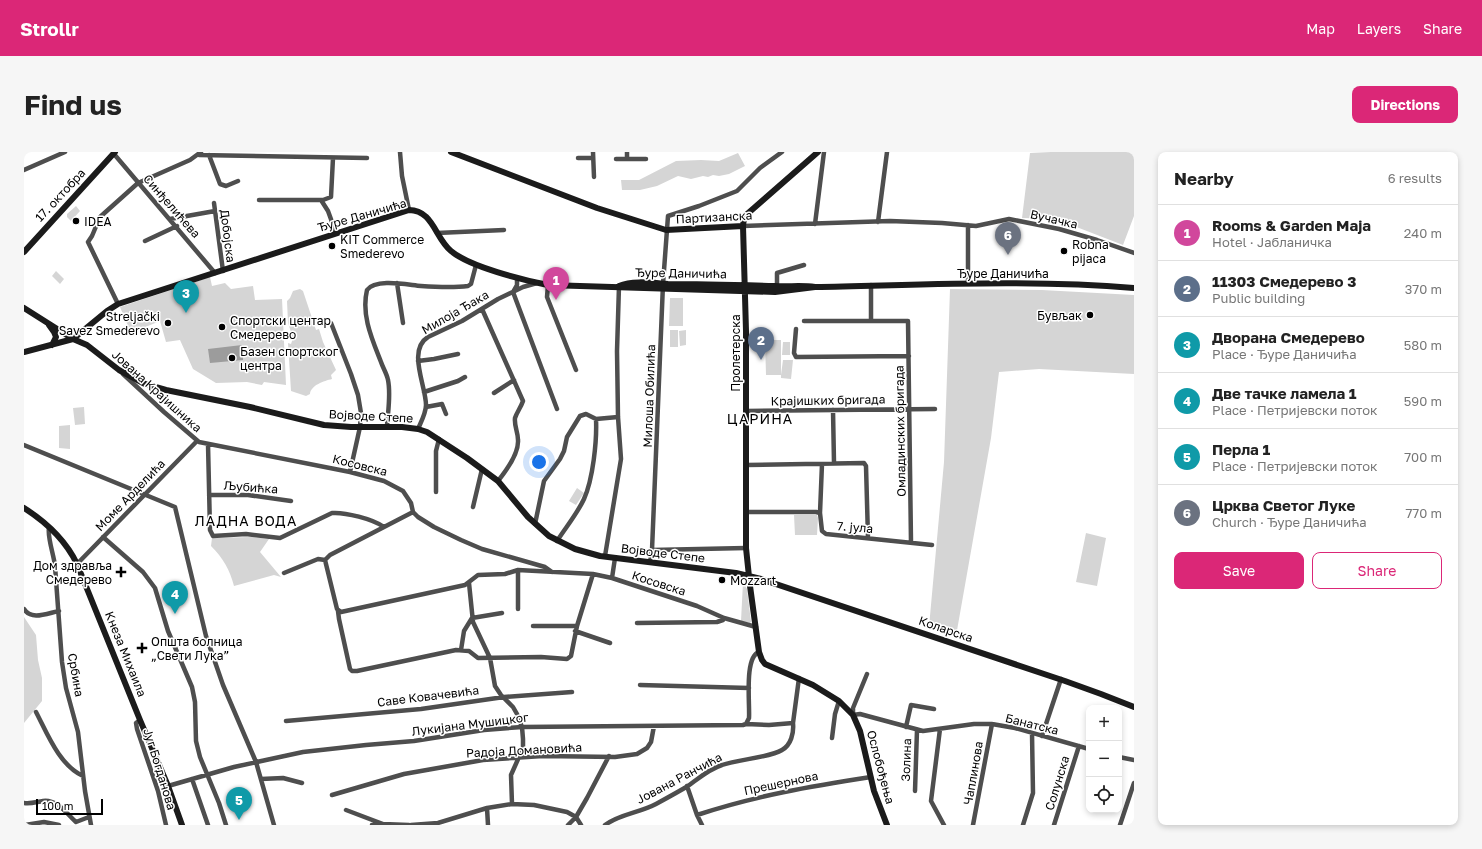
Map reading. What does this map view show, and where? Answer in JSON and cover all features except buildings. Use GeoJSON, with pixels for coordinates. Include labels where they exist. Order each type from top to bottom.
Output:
{"type":"FeatureCollection","features":[{"type":"Feature","properties":{"kind":"street"},"geometry":{"type":"LineString","coordinates":[[24,170],[65,152]]}},
{"type":"Feature","properties":{"kind":"street"},"geometry":{"type":"LineString","coordinates":[[400,152],[402,176],[409,210]]}},
{"type":"Feature","properties":{"kind":"street","name":"Партизанска"},"geometry":{"type":"LineString","coordinates":[[451,152],[596,208],[666,230],[878,222],[968,225]]}},
{"type":"Feature","properties":{"kind":"street"},"geometry":{"type":"LineString","coordinates":[[593,152],[594,177]]}},
{"type":"Feature","properties":{"kind":"street"},"geometry":{"type":"LineString","coordinates":[[627,152],[627,159]]}},
{"type":"Feature","properties":{"kind":"street"},"geometry":{"type":"LineString","coordinates":[[666,230],[668,216],[737,191],[760,168],[782,152]]}},
{"type":"Feature","properties":{"kind":"street"},"geometry":{"type":"LineString","coordinates":[[743,226],[746,215],[818,152]]}},
{"type":"Feature","properties":{"kind":"street"},"geometry":{"type":"LineString","coordinates":[[815,224],[824,152]]}},
{"type":"Feature","properties":{"kind":"street"},"geometry":{"type":"LineString","coordinates":[[878,222],[887,152]]}},
{"type":"Feature","properties":{"kind":"street","name":"Синђелићева"},"geometry":{"type":"LineString","coordinates":[[114,153],[215,273]]}},
{"type":"Feature","properties":{"kind":"street","name":"17. октобра"},"geometry":{"type":"LineString","coordinates":[[24,252],[114,153]]}},
{"type":"Feature","properties":{"kind":"street"},"geometry":{"type":"LineString","coordinates":[[118,304],[88,242],[100,217],[138,182],[190,160],[200,153],[209,155],[367,158]]}},
{"type":"Feature","properties":{"kind":"street"},"geometry":{"type":"LineString","coordinates":[[209,155],[220,184],[226,186],[238,181]]}},
{"type":"Feature","properties":{"kind":"street"},"geometry":{"type":"LineString","coordinates":[[258,200],[326,200],[332,196],[332,158]]}},
{"type":"Feature","properties":{"kind":"street"},"geometry":{"type":"LineString","coordinates":[[578,158],[593,158]]}},
{"type":"Feature","properties":{"kind":"street"},"geometry":{"type":"LineString","coordinates":[[616,159],[646,159]]}},
{"type":"Feature","properties":{"kind":"street"},"geometry":{"type":"LineString","coordinates":[[321,200],[328,211],[336,233]]}},
{"type":"Feature","properties":{"kind":"street","name":"Добојска"},"geometry":{"type":"LineString","coordinates":[[214,203],[223,270]]}},
{"type":"Feature","properties":{"kind":"street","name":"Ђуре Даничића"},"geometry":{"type":"LineString","coordinates":[[74,339],[118,304],[409,210],[417,211],[426,215],[450,250],[462,259],[518,278],[548,285],[578,287],[619,286],[625,284],[745,288],[781,292],[815,287],[871,285],[1063,284],[1134,288]]}},
{"type":"Feature","properties":{"kind":"street"},"geometry":{"type":"LineString","coordinates":[[170,219],[215,211]]}},
{"type":"Feature","properties":{"kind":"street","name":"Вучачка"},"geometry":{"type":"LineString","coordinates":[[968,225],[976,226],[997,221],[1014,220],[1059,229],[1134,253]]}},
{"type":"Feature","properties":{"kind":"street"},"geometry":{"type":"LineString","coordinates":[[968,225],[968,284]]}},
{"type":"Feature","properties":{"kind":"street"},"geometry":{"type":"LineString","coordinates":[[145,242],[176,226]]}},
{"type":"Feature","properties":{"kind":"street","name":"Пролетерска"},"geometry":{"type":"LineString","coordinates":[[743,226],[745,288],[746,548],[749,576]]}},
{"type":"Feature","properties":{"kind":"street"},"geometry":{"type":"LineString","coordinates":[[437,233],[504,230]]}},
{"type":"Feature","properties":{"kind":"street","name":"Милоша Обилића"},"geometry":{"type":"LineString","coordinates":[[650,562],[652,550],[666,230]]}},
{"type":"Feature","properties":{"kind":"street"},"geometry":{"type":"LineString","coordinates":[[387,426],[389,390],[388,379],[370,333],[364,306],[368,288],[379,284],[397,283],[422,286],[468,286],[471,284],[476,265]]}},
{"type":"Feature","properties":{"kind":"street"},"geometry":{"type":"LineString","coordinates":[[777,286],[777,273],[804,265]]}},
{"type":"Feature","properties":{"kind":"street"},"geometry":{"type":"LineString","coordinates":[[518,278],[517,285],[513,292],[557,410]]}},
{"type":"Feature","properties":{"kind":"street"},"geometry":{"type":"LineString","coordinates":[[397,283],[403,323]]}},
{"type":"Feature","properties":{"kind":"street","name":"Милоја Ђака"},"geometry":{"type":"LineString","coordinates":[[418,429],[426,407],[418,361],[420,347],[425,339],[462,321],[495,300],[538,283]]}},
{"type":"Feature","properties":{"kind":"street"},"geometry":{"type":"LineString","coordinates":[[548,285],[547,297],[576,370]]}},
{"type":"Feature","properties":{"kind":"street","name":"Ђуре Даничића"},"geometry":{"type":"LineString","coordinates":[[745,288],[801,285],[815,287]]}},
{"type":"Feature","properties":{"kind":"street"},"geometry":{"type":"LineString","coordinates":[[804,321],[871,321],[871,285]]}},
{"type":"Feature","properties":{"kind":"street"},"geometry":{"type":"LineString","coordinates":[[605,556],[621,459],[618,417],[617,351],[619,286]]}},
{"type":"Feature","properties":{"kind":"street","name":"Јована Крајишника"},"geometry":{"type":"LineString","coordinates":[[24,308],[74,339],[87,345],[123,372],[130,381],[197,441],[208,444]]}},
{"type":"Feature","properties":{"kind":"street"},"geometry":{"type":"LineString","coordinates":[[482,309],[523,401],[515,419],[518,445],[511,461],[498,481]]}},
{"type":"Feature","properties":{"kind":"street","name":"Омладинских бригада"},"geometry":{"type":"LineString","coordinates":[[871,321],[908,321],[911,542]]}},
{"type":"Feature","properties":{"kind":"street"},"geometry":{"type":"LineString","coordinates":[[47,323],[56,337],[52,345]]}},
{"type":"Feature","properties":{"kind":"street"},"geometry":{"type":"LineString","coordinates":[[331,323],[358,395],[361,413],[360,428],[350,472]]}},
{"type":"Feature","properties":{"kind":"street"},"geometry":{"type":"LineString","coordinates":[[86,328],[85,336],[87,345]]}},
{"type":"Feature","properties":{"kind":"street"},"geometry":{"type":"LineString","coordinates":[[796,329],[794,353],[796,357],[909,356]]}},
{"type":"Feature","properties":{"kind":"street"},"geometry":{"type":"LineString","coordinates":[[24,352],[74,339]]}},
{"type":"Feature","properties":{"kind":"street"},"geometry":{"type":"LineString","coordinates":[[418,361],[434,360],[458,354]]}},
{"type":"Feature","properties":{"kind":"street","name":"Војводе Степе"},"geometry":{"type":"LineString","coordinates":[[123,372],[145,384],[166,390],[250,407],[319,424],[360,428],[387,426],[418,429],[439,439],[498,481],[535,524],[557,541],[581,551],[615,558],[749,576]]}},
{"type":"Feature","properties":{"kind":"street"},"geometry":{"type":"LineString","coordinates":[[424,392],[458,381],[465,377]]}},
{"type":"Feature","properties":{"kind":"street"},"geometry":{"type":"LineString","coordinates":[[494,393],[514,380]]}},
{"type":"Feature","properties":{"kind":"street"},"geometry":{"type":"LineString","coordinates":[[426,407],[442,404],[446,414]]}},
{"type":"Feature","properties":{"kind":"street","name":"Крајишких бригада"},"geometry":{"type":"LineString","coordinates":[[746,411],[910,408],[935,409]]}},
{"type":"Feature","properties":{"kind":"street"},"geometry":{"type":"LineString","coordinates":[[833,410],[834,463]]}},
{"type":"Feature","properties":{"kind":"street"},"geometry":{"type":"LineString","coordinates":[[535,524],[544,482],[564,450],[567,437],[580,416],[586,414],[596,419],[618,417]]}},
{"type":"Feature","properties":{"kind":"street"},"geometry":{"type":"LineString","coordinates":[[557,541],[579,508],[587,492],[596,440],[596,419]]}},
{"type":"Feature","properties":{"kind":"street"},"geometry":{"type":"LineString","coordinates":[[436,492],[436,451],[439,439]]}},
{"type":"Feature","properties":{"kind":"street","name":"Моме Арделића"},"geometry":{"type":"LineString","coordinates":[[77,564],[197,441]]}},
{"type":"Feature","properties":{"kind":"street"},"geometry":{"type":"LineString","coordinates":[[208,444],[210,530],[212,535],[252,535],[280,538],[332,512],[363,518],[379,523],[384,527]]}},
{"type":"Feature","properties":{"kind":"street","name":"Косовска"},"geometry":{"type":"LineString","coordinates":[[208,444],[350,472],[384,481],[398,488],[409,499],[414,512],[428,524],[461,540],[503,556],[545,567],[552,572]]}},
{"type":"Feature","properties":{"kind":"street"},"geometry":{"type":"LineString","coordinates":[[24,445],[172,505],[176,509],[206,636],[222,685],[256,762],[274,825]]}},
{"type":"Feature","properties":{"kind":"street"},"geometry":{"type":"LineString","coordinates":[[746,465],[862,462],[865,464],[868,538]]}},
{"type":"Feature","properties":{"kind":"street"},"geometry":{"type":"LineString","coordinates":[[746,512],[820,513],[822,464]]}},
{"type":"Feature","properties":{"kind":"street"},"geometry":{"type":"LineString","coordinates":[[473,507],[482,469]]}},
{"type":"Feature","properties":{"kind":"street","name":"Љубићка"},"geometry":{"type":"LineString","coordinates":[[209,495],[248,495],[291,501]]}},
{"type":"Feature","properties":{"kind":"street","name":"Кнеза Михаила"},"geometry":{"type":"LineString","coordinates":[[24,508],[49,528],[62,541],[77,564],[168,786],[182,825]]}},
{"type":"Feature","properties":{"kind":"street"},"geometry":{"type":"LineString","coordinates":[[325,560],[330,555],[414,512]]}},
{"type":"Feature","properties":{"kind":"street","name":"7. јула"},"geometry":{"type":"LineString","coordinates":[[820,513],[821,529],[824,533],[932,544]]}},
{"type":"Feature","properties":{"kind":"street","name":"Србина"},"geometry":{"type":"LineString","coordinates":[[49,528],[48,536],[55,566],[62,662],[66,688],[78,732],[91,825]]}},
{"type":"Feature","properties":{"kind":"street"},"geometry":{"type":"LineString","coordinates":[[102,538],[143,572],[151,580],[155,588],[168,631],[192,687],[196,741],[200,757],[219,803],[226,825]]}},
{"type":"Feature","properties":{"kind":"street","name":"Војводе Степе"},"geometry":{"type":"LineString","coordinates":[[652,550],[746,548]]}},
{"type":"Feature","properties":{"kind":"street"},"geometry":{"type":"LineString","coordinates":[[612,578],[615,558]]}},
{"type":"Feature","properties":{"kind":"street"},"geometry":{"type":"LineString","coordinates":[[284,573],[318,559],[325,560]]}},
{"type":"Feature","properties":{"kind":"street"},"geometry":{"type":"LineString","coordinates":[[325,560],[338,611],[338,619],[348,662],[352,671],[461,650],[469,651],[476,657],[541,657],[567,659],[571,656],[576,628],[593,574]]}},
{"type":"Feature","properties":{"kind":"street"},"geometry":{"type":"LineString","coordinates":[[518,570],[518,609]]}},
{"type":"Feature","properties":{"kind":"street","name":"Косовска"},"geometry":{"type":"LineString","coordinates":[[338,611],[342,612],[469,583],[478,575],[506,574],[518,570],[593,574],[612,578],[697,606],[724,618],[756,628]]}},
{"type":"Feature","properties":{"kind":"street"},"geometry":{"type":"LineString","coordinates":[[749,576],[759,652],[762,660],[755,662],[750,667]]}},
{"type":"Feature","properties":{"kind":"street","name":"Коларска"},"geometry":{"type":"LineString","coordinates":[[749,576],[780,584],[1061,679],[1095,691],[1134,708]]}},
{"type":"Feature","properties":{"kind":"street"},"geometry":{"type":"LineString","coordinates":[[469,583],[472,618],[475,628],[490,658],[493,681],[499,692],[517,714],[522,727],[524,744],[511,775],[512,804]]}},
{"type":"Feature","properties":{"kind":"street"},"geometry":{"type":"LineString","coordinates":[[24,609],[28,614],[33,616],[59,611]]}},
{"type":"Feature","properties":{"kind":"street"},"geometry":{"type":"LineString","coordinates":[[461,650],[464,631],[472,618],[502,613]]}},
{"type":"Feature","properties":{"kind":"street"},"geometry":{"type":"LineString","coordinates":[[636,623],[717,622],[723,620],[724,618]]}},
{"type":"Feature","properties":{"kind":"street"},"geometry":{"type":"LineString","coordinates":[[533,626],[576,628],[610,643]]}},
{"type":"Feature","properties":{"kind":"street"},"geometry":{"type":"LineString","coordinates":[[746,724],[749,715],[750,667],[754,656],[759,652]]}},
{"type":"Feature","properties":{"kind":"street","name":"Ослобођења"},"geometry":{"type":"LineString","coordinates":[[762,660],[768,666],[813,685],[839,701],[853,715],[860,731],[878,804],[887,825]]}},
{"type":"Feature","properties":{"kind":"street"},"geometry":{"type":"LineString","coordinates":[[853,715],[853,708],[867,674]]}},
{"type":"Feature","properties":{"kind":"street","name":"Јована Ранчића"},"geometry":{"type":"LineString","coordinates":[[605,825],[612,820],[656,804],[688,786],[702,775],[721,765],[781,751],[790,740],[793,731],[799,678]]}},
{"type":"Feature","properties":{"kind":"street"},"geometry":{"type":"LineString","coordinates":[[1042,736],[1061,679]]}},
{"type":"Feature","properties":{"kind":"street"},"geometry":{"type":"LineString","coordinates":[[640,685],[749,688]]}},
{"type":"Feature","properties":{"kind":"street","name":"Саве Ковачевића"},"geometry":{"type":"LineString","coordinates":[[286,721],[421,708],[504,697],[572,692]]}},
{"type":"Feature","properties":{"kind":"street"},"geometry":{"type":"LineString","coordinates":[[832,738],[835,714],[839,701]]}},
{"type":"Feature","properties":{"kind":"street"},"geometry":{"type":"LineString","coordinates":[[906,727],[911,705],[934,709]]}},
{"type":"Feature","properties":{"kind":"street"},"geometry":{"type":"LineString","coordinates":[[36,712],[61,756],[70,768],[83,776]]}},
{"type":"Feature","properties":{"kind":"street","name":"Банатска"},"geometry":{"type":"LineString","coordinates":[[853,715],[860,714],[917,730],[927,731],[967,724],[992,724],[1015,728],[1086,748]]}},
{"type":"Feature","properties":{"kind":"street","name":"Југ Богданова"},"geometry":{"type":"LineString","coordinates":[[140,720],[136,723],[137,729],[158,791],[166,825]]}},
{"type":"Feature","properties":{"kind":"street","name":"Лукијана Мушицког"},"geometry":{"type":"LineString","coordinates":[[168,786],[256,762],[303,752],[414,741],[484,730],[522,727],[793,724]]}},
{"type":"Feature","properties":{"kind":"street","name":"Чаплинова"},"geometry":{"type":"LineString","coordinates":[[973,825],[992,724]]}},
{"type":"Feature","properties":{"kind":"street","name":"Радоја Домановића"},"geometry":{"type":"LineString","coordinates":[[332,795],[404,774],[483,760],[543,756],[631,755],[642,752],[651,742],[654,726]]}},
{"type":"Feature","properties":{"kind":"street"},"geometry":{"type":"LineString","coordinates":[[940,729],[931,801],[944,825]]}},
{"type":"Feature","properties":{"kind":"street","name":"Золина"},"geometry":{"type":"LineString","coordinates":[[915,791],[917,730]]}},
{"type":"Feature","properties":{"kind":"street"},"geometry":{"type":"LineString","coordinates":[[1023,825],[1033,793],[1032,733]]}},
{"type":"Feature","properties":{"kind":"street","name":"Солунска"},"geometry":{"type":"LineString","coordinates":[[1054,825],[1078,746]]}},
{"type":"Feature","properties":{"kind":"street"},"geometry":{"type":"LineString","coordinates":[[568,825],[576,817],[609,756]]}},
{"type":"Feature","properties":{"kind":"street"},"geometry":{"type":"LineString","coordinates":[[1122,757],[1134,760]]}},
{"type":"Feature","properties":{"kind":"street","name":"Прешернова"},"geometry":{"type":"LineString","coordinates":[[697,815],[766,795],[871,777]]}},
{"type":"Feature","properties":{"kind":"street"},"geometry":{"type":"LineString","coordinates":[[261,779],[283,778],[302,783]]}},
{"type":"Feature","properties":{"kind":"street"},"geometry":{"type":"LineString","coordinates":[[192,779],[208,825]]}},
{"type":"Feature","properties":{"kind":"street"},"geometry":{"type":"LineString","coordinates":[[1120,825],[1134,783]]}},
{"type":"Feature","properties":{"kind":"street"},"geometry":{"type":"LineString","coordinates":[[688,786],[697,815],[702,825]]}},
{"type":"Feature","properties":{"kind":"street"},"geometry":{"type":"LineString","coordinates":[[24,803],[29,804],[50,801],[76,822],[89,817]]}},
{"type":"Feature","properties":{"kind":"street"},"geometry":{"type":"LineString","coordinates":[[372,825],[410,825],[438,822],[487,808],[512,804],[543,806],[567,812],[576,817],[581,825]]}},
{"type":"Feature","properties":{"kind":"street"},"geometry":{"type":"LineString","coordinates":[[487,808],[488,825]]}},
{"type":"Feature","properties":{"kind":"street"},"geometry":{"type":"LineString","coordinates":[[346,810],[383,824]]}},
{"type":"Feature","properties":{"kind":"street"},"geometry":{"type":"LineString","coordinates":[[25,825],[44,822],[59,825]]}},
{"type":"Feature","properties":{"kind":"shaded area"},"geometry":{"type":"Polygon","coordinates":[[[1134,152],[1134,216],[1123,245],[1061,221],[1053,219],[1022,218],[1030,153],[1134,152]]]}},
{"type":"Feature","properties":{"kind":"shaded area"},"geometry":{"type":"Polygon","coordinates":[[[738,153],[745,166],[729,174],[719,176],[713,175],[708,177],[703,176],[691,179],[678,176],[657,186],[640,190],[622,190],[621,180],[639,180],[676,161],[719,161],[738,153]]]}},
{"type":"Feature","properties":{"kind":"shaded area"},"geometry":{"type":"Polygon","coordinates":[[[76,206],[80,211],[71,221],[67,217],[67,214],[76,206]]]}},
{"type":"Feature","properties":{"kind":"shaded area"},"geometry":{"type":"Polygon","coordinates":[[[56,271],[64,279],[60,284],[52,276],[56,271]]]}},
{"type":"Feature","properties":{"kind":"shaded area","name":"Спортски центар Смедерево"},"geometry":{"type":"Polygon","coordinates":[[[210,277],[212,286],[225,283],[231,289],[253,286],[255,300],[282,299],[286,385],[264,382],[262,385],[247,382],[216,383],[193,369],[180,340],[166,342],[160,321],[131,333],[120,307],[210,277]]]}},
{"type":"Feature","properties":{"kind":"shaded area"},"geometry":{"type":"Polygon","coordinates":[[[300,289],[303,291],[316,330],[319,329],[323,342],[336,370],[331,375],[332,379],[315,386],[310,394],[306,396],[291,391],[288,343],[291,344],[293,338],[288,323],[287,301],[293,291],[300,289]]]}},
{"type":"Feature","properties":{"kind":"shaded area"},"geometry":{"type":"Polygon","coordinates":[[[950,289],[1042,290],[1134,295],[1134,374],[1039,369],[999,372],[991,438],[956,636],[929,627],[944,462],[950,289]]]}},
{"type":"Feature","properties":{"kind":"shaded area"},"geometry":{"type":"Polygon","coordinates":[[[670,298],[683,298],[683,326],[669,326],[670,298]]]}},
{"type":"Feature","properties":{"kind":"shaded area"},"geometry":{"type":"Polygon","coordinates":[[[670,330],[678,330],[678,347],[670,347],[670,330]]]}},
{"type":"Feature","properties":{"kind":"shaded area"},"geometry":{"type":"Polygon","coordinates":[[[686,330],[686,345],[680,346],[679,331],[686,330]]]}},
{"type":"Feature","properties":{"kind":"shaded area"},"geometry":{"type":"Polygon","coordinates":[[[765,340],[781,340],[781,375],[766,375],[765,340]]]}},
{"type":"Feature","properties":{"kind":"shaded area"},"geometry":{"type":"Polygon","coordinates":[[[783,342],[790,342],[790,355],[782,355],[783,342]]]}},
{"type":"Feature","properties":{"kind":"shaded area"},"geometry":{"type":"Polygon","coordinates":[[[242,345],[243,360],[210,363],[208,349],[242,345]]]}},
{"type":"Feature","properties":{"kind":"shaded area"},"geometry":{"type":"Polygon","coordinates":[[[783,360],[793,360],[791,379],[781,378],[783,360]]]}},
{"type":"Feature","properties":{"kind":"shaded area"},"geometry":{"type":"Polygon","coordinates":[[[84,407],[85,424],[75,425],[73,408],[84,407]]]}},
{"type":"Feature","properties":{"kind":"shaded area"},"geometry":{"type":"Polygon","coordinates":[[[70,425],[70,449],[59,448],[59,426],[70,425]]]}},
{"type":"Feature","properties":{"kind":"shaded area"},"geometry":{"type":"Polygon","coordinates":[[[577,488],[584,493],[576,505],[569,501],[577,488]]]}},
{"type":"Feature","properties":{"kind":"shaded area"},"geometry":{"type":"Polygon","coordinates":[[[794,515],[817,515],[817,535],[795,535],[794,515]]]}},
{"type":"Feature","properties":{"kind":"shaded area"},"geometry":{"type":"Polygon","coordinates":[[[1086,533],[1106,538],[1097,586],[1076,582],[1086,533]]]}},
{"type":"Feature","properties":{"kind":"shaded area"},"geometry":{"type":"Polygon","coordinates":[[[251,537],[269,539],[260,552],[281,577],[274,575],[234,586],[226,564],[211,546],[212,538],[251,537]]]}},
{"type":"Feature","properties":{"kind":"shaded area"},"geometry":{"type":"Polygon","coordinates":[[[743,582],[747,589],[750,623],[741,621],[743,582]]]}},
{"type":"Feature","properties":{"kind":"shaded area"},"geometry":{"type":"Polygon","coordinates":[[[24,617],[36,635],[38,660],[42,678],[42,701],[24,723],[24,617]]]}},
{"type":"Feature","properties":{"kind":"place","name":"IDEA"},"geometry":{"type":"Point","coordinates":[76,221]}},
{"type":"Feature","properties":{"kind":"place","name":"KIT Commerce Smederevo"},"geometry":{"type":"Point","coordinates":[332,246]}},
{"type":"Feature","properties":{"kind":"place","name":"Robna pijaca"},"geometry":{"type":"Point","coordinates":[1064,251]}},
{"type":"Feature","properties":{"kind":"place","name":"Црква Светог Луке"},"geometry":{"type":"Point","coordinates":[1008,255]}},
{"type":"Feature","properties":{"kind":"place","name":"Rooms & Garden Maja"},"geometry":{"type":"Point","coordinates":[556,300]}},
{"type":"Feature","properties":{"kind":"place","name":"Дворана Смедерево"},"geometry":{"type":"Point","coordinates":[186,313]}},
{"type":"Feature","properties":{"kind":"place","name":"Бувљак"},"geometry":{"type":"Point","coordinates":[1090,315]}},
{"type":"Feature","properties":{"kind":"place","name":"Streljački Savez Smederevo"},"geometry":{"type":"Point","coordinates":[168,323]}},
{"type":"Feature","properties":{"kind":"place","name":"Спортски центар Смедерево"},"geometry":{"type":"Point","coordinates":[222,327]}},
{"type":"Feature","properties":{"kind":"place","name":"Базен спортског центра"},"geometry":{"type":"Point","coordinates":[232,358]}},
{"type":"Feature","properties":{"kind":"place","name":"11303 Смедерево 3"},"geometry":{"type":"Point","coordinates":[761,360]}},
{"type":"Feature","properties":{"kind":"place","name":"Дом здравља Смедерево"},"geometry":{"type":"Point","coordinates":[121,572]}},
{"type":"Feature","properties":{"kind":"place","name":"Mozzart"},"geometry":{"type":"Point","coordinates":[722,580]}},
{"type":"Feature","properties":{"kind":"place","name":"Две тачке ламела 1"},"geometry":{"type":"Point","coordinates":[175,614]}},
{"type":"Feature","properties":{"kind":"place","name":"Општа болница „Свети Лука”"},"geometry":{"type":"Point","coordinates":[142,648]}},
{"type":"Feature","properties":{"kind":"place","name":"Перла 1"},"geometry":{"type":"Point","coordinates":[239,820]}},
{"type":"Feature","properties":{"kind":"district","name":"ЦАРИНА"},"geometry":{"type":"Point","coordinates":[760,418]}},
{"type":"Feature","properties":{"kind":"district","name":"ЛАДНА ВОДА"},"geometry":{"type":"Point","coordinates":[246,520]}}]}
